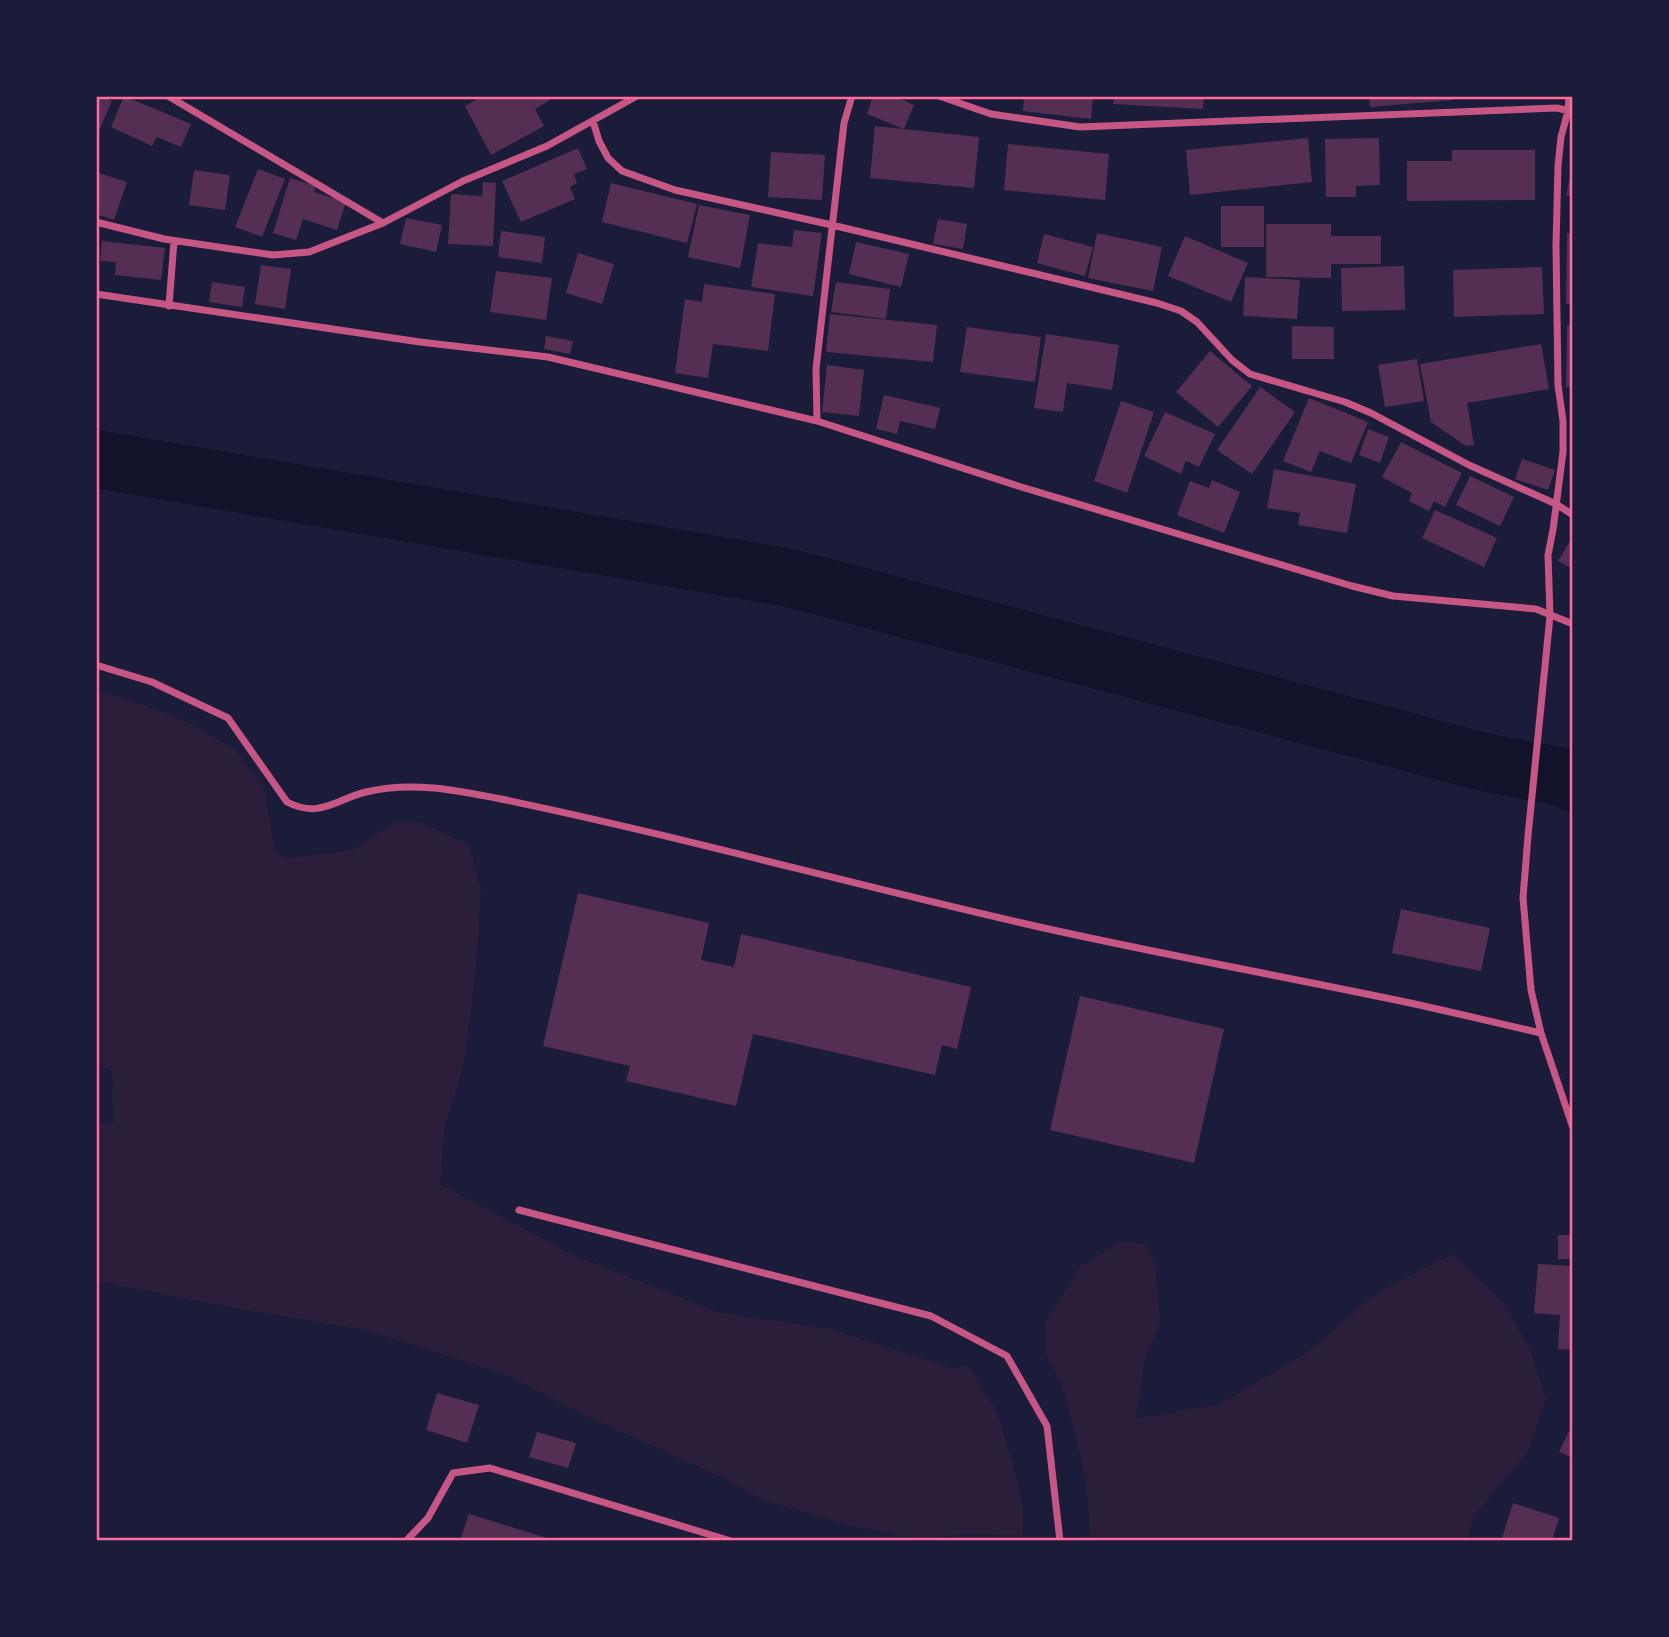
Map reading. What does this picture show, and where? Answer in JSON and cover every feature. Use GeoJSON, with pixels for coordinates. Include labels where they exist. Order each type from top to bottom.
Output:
{"type":"FeatureCollection","features":[{"type":"Feature","properties":{"kind":"street"},"geometry":{"type":"LineString","coordinates":[[168,96],[383,223]]}},
{"type":"Feature","properties":{"kind":"street"},"geometry":{"type":"LineString","coordinates":[[96,222],[174,241],[274,255],[309,252],[383,223],[463,181],[547,146],[637,96]]}},
{"type":"Feature","properties":{"kind":"street"},"geometry":{"type":"LineString","coordinates":[[817,421],[816,369],[844,123],[852,96]]}},
{"type":"Feature","properties":{"kind":"street"},"geometry":{"type":"LineString","coordinates":[[939,96],[991,114],[1080,127],[1540,108],[1570,111]]}},
{"type":"Feature","properties":{"kind":"street"},"geometry":{"type":"LineString","coordinates":[[1569,96],[1570,111],[1561,137],[1558,166],[1556,233],[1558,385],[1563,421],[1563,452],[1548,555],[1550,616],[1523,898],[1531,990],[1541,1033],[1573,1128]]}},
{"type":"Feature","properties":{"kind":"street"},"geometry":{"type":"LineString","coordinates":[[593,121],[608,158],[622,171],[675,190],[832,225],[1181,311],[1197,322],[1250,374],[1371,413],[1468,465],[1556,504],[1573,515]]}},
{"type":"Feature","properties":{"kind":"street"},"geometry":{"type":"LineString","coordinates":[[169,306],[174,241]]}},
{"type":"Feature","properties":{"kind":"street"},"geometry":{"type":"LineString","coordinates":[[96,294],[420,342],[548,358],[817,421],[1018,486],[1352,586],[1393,596],[1536,609],[1573,624]]}},
{"type":"Feature","properties":{"kind":"street"},"geometry":{"type":"LineString","coordinates":[[96,666],[152,682],[229,718],[287,802],[295,806],[322,809],[363,792],[426,786],[500,799],[1036,926],[1399,1000],[1541,1033]]}},
{"type":"Feature","properties":{"kind":"street"},"geometry":{"type":"LineString","coordinates":[[519,1210],[931,1315],[1007,1356],[1047,1426],[1060,1541]]}},
{"type":"Feature","properties":{"kind":"street"},"geometry":{"type":"LineString","coordinates":[[406,1541],[428,1518],[453,1473],[490,1468],[731,1541]]}},
{"type":"Feature","properties":{"kind":"shaded area"},"geometry":{"type":"Polygon","coordinates":[[[96,692],[119,696],[183,720],[236,750],[264,789],[274,847],[285,859],[352,850],[394,822],[422,823],[469,845],[481,889],[476,968],[464,1062],[444,1130],[440,1184],[573,1255],[720,1313],[831,1329],[952,1368],[968,1365],[996,1410],[1014,1467],[1023,1506],[1022,1536],[971,1533],[920,1540],[845,1524],[763,1500],[726,1479],[586,1416],[505,1374],[366,1330],[96,1281],[96,1124],[113,1123],[112,1072],[96,1063],[96,692]]]}},
{"type":"Feature","properties":{"kind":"shaded area"},"geometry":{"type":"Polygon","coordinates":[[[1119,1242],[1146,1244],[1155,1263],[1160,1324],[1145,1358],[1136,1419],[1220,1404],[1305,1354],[1377,1293],[1452,1254],[1503,1302],[1530,1349],[1546,1399],[1528,1452],[1474,1516],[1467,1541],[1091,1541],[1087,1488],[1063,1389],[1045,1352],[1045,1323],[1080,1267],[1119,1242]]]}},
{"type":"Feature","properties":{"kind":"building"},"geometry":{"type":"Polygon","coordinates":[[[96,96],[112,101],[96,138],[96,96]]]}},
{"type":"Feature","properties":{"kind":"building"},"geometry":{"type":"Polygon","coordinates":[[[124,96],[191,124],[181,147],[157,137],[152,146],[111,127],[124,96]]]}},
{"type":"Feature","properties":{"kind":"building"},"geometry":{"type":"Polygon","coordinates":[[[483,96],[548,96],[550,100],[535,109],[544,126],[491,155],[465,106],[483,96]]]}},
{"type":"Feature","properties":{"kind":"building"},"geometry":{"type":"Polygon","coordinates":[[[873,96],[893,96],[914,105],[904,129],[867,114],[873,96]]]}},
{"type":"Feature","properties":{"kind":"building"},"geometry":{"type":"Polygon","coordinates":[[[1024,96],[1093,96],[1091,119],[1023,111],[1024,96]]]}},
{"type":"Feature","properties":{"kind":"building"},"geometry":{"type":"Polygon","coordinates":[[[1114,96],[1204,96],[1203,109],[1113,104],[1114,96]]]}},
{"type":"Feature","properties":{"kind":"building"},"geometry":{"type":"Polygon","coordinates":[[[1369,96],[1453,96],[1453,100],[1370,107],[1369,96]]]}},
{"type":"Feature","properties":{"kind":"building"},"geometry":{"type":"Polygon","coordinates":[[[875,126],[979,137],[974,188],[870,178],[875,126]]]}},
{"type":"Feature","properties":{"kind":"building"},"geometry":{"type":"Polygon","coordinates":[[[1308,138],[1312,182],[1190,195],[1186,150],[1308,138]]]}},
{"type":"Feature","properties":{"kind":"building"},"geometry":{"type":"Polygon","coordinates":[[[1379,138],[1380,185],[1356,186],[1356,197],[1326,197],[1325,139],[1379,138]]]}},
{"type":"Feature","properties":{"kind":"building"},"geometry":{"type":"Polygon","coordinates":[[[1008,144],[1109,154],[1105,200],[1004,190],[1008,144]]]}},
{"type":"Feature","properties":{"kind":"building"},"geometry":{"type":"Polygon","coordinates":[[[578,148],[587,169],[574,174],[577,183],[570,187],[575,199],[521,222],[502,181],[578,148]]]}},
{"type":"Feature","properties":{"kind":"building"},"geometry":{"type":"Polygon","coordinates":[[[1452,150],[1535,150],[1535,200],[1407,201],[1407,161],[1452,161],[1452,150]]]}},
{"type":"Feature","properties":{"kind":"building"},"geometry":{"type":"Polygon","coordinates":[[[771,152],[825,155],[822,200],[768,197],[771,152]]]}},
{"type":"Feature","properties":{"kind":"building"},"geometry":{"type":"Polygon","coordinates":[[[1573,168],[1573,196],[1566,195],[1573,168]]]}},
{"type":"Feature","properties":{"kind":"building"},"geometry":{"type":"Polygon","coordinates":[[[258,169],[285,179],[262,237],[235,227],[258,169]]]}},
{"type":"Feature","properties":{"kind":"building"},"geometry":{"type":"Polygon","coordinates":[[[194,170],[230,175],[225,210],[189,205],[194,170]]]}},
{"type":"Feature","properties":{"kind":"building"},"geometry":{"type":"Polygon","coordinates":[[[96,172],[127,182],[114,220],[96,214],[96,172]]]}},
{"type":"Feature","properties":{"kind":"building"},"geometry":{"type":"Polygon","coordinates":[[[290,178],[316,186],[314,192],[346,202],[337,230],[303,219],[296,240],[273,233],[290,178]]]}},
{"type":"Feature","properties":{"kind":"building"},"geometry":{"type":"Polygon","coordinates":[[[483,182],[496,183],[493,246],[448,244],[451,194],[482,196],[483,182]]]}},
{"type":"Feature","properties":{"kind":"building"},"geometry":{"type":"Polygon","coordinates":[[[611,183],[697,204],[687,243],[602,222],[611,183]]]}},
{"type":"Feature","properties":{"kind":"building"},"geometry":{"type":"Polygon","coordinates":[[[699,205],[750,215],[740,268],[688,257],[699,205]]]}},
{"type":"Feature","properties":{"kind":"building"},"geometry":{"type":"Polygon","coordinates":[[[1221,206],[1264,206],[1264,247],[1221,247],[1221,206]]]}},
{"type":"Feature","properties":{"kind":"building"},"geometry":{"type":"Polygon","coordinates":[[[406,218],[442,225],[436,252],[400,244],[406,218]]]}},
{"type":"Feature","properties":{"kind":"building"},"geometry":{"type":"Polygon","coordinates":[[[938,219],[967,224],[963,249],[933,244],[938,219]]]}},
{"type":"Feature","properties":{"kind":"building"},"geometry":{"type":"Polygon","coordinates":[[[1266,224],[1331,224],[1331,236],[1381,236],[1381,264],[1331,264],[1331,278],[1266,277],[1266,224]]]}},
{"type":"Feature","properties":{"kind":"building"},"geometry":{"type":"Polygon","coordinates":[[[794,230],[822,233],[813,296],[751,287],[758,243],[792,247],[794,230]]]}},
{"type":"Feature","properties":{"kind":"building"},"geometry":{"type":"Polygon","coordinates":[[[501,231],[545,237],[542,263],[498,257],[501,231]]]}},
{"type":"Feature","properties":{"kind":"building"},"geometry":{"type":"Polygon","coordinates":[[[1097,233],[1162,247],[1153,291],[1088,278],[1097,233]]]}},
{"type":"Feature","properties":{"kind":"building"},"geometry":{"type":"Polygon","coordinates":[[[1567,233],[1573,234],[1573,304],[1566,304],[1567,233]]]}},
{"type":"Feature","properties":{"kind":"building"},"geometry":{"type":"Polygon","coordinates":[[[1044,234],[1093,247],[1085,276],[1037,263],[1044,234]]]}},
{"type":"Feature","properties":{"kind":"building"},"geometry":{"type":"Polygon","coordinates":[[[1185,236],[1248,263],[1231,302],[1168,276],[1185,236]]]}},
{"type":"Feature","properties":{"kind":"building"},"geometry":{"type":"Polygon","coordinates":[[[102,241],[165,248],[161,280],[115,275],[116,262],[100,261],[102,241]]]}},
{"type":"Feature","properties":{"kind":"building"},"geometry":{"type":"Polygon","coordinates":[[[856,242],[909,254],[901,287],[849,274],[856,242]]]}},
{"type":"Feature","properties":{"kind":"building"},"geometry":{"type":"Polygon","coordinates":[[[578,253],[614,264],[602,304],[566,293],[578,253]]]}},
{"type":"Feature","properties":{"kind":"building"},"geometry":{"type":"Polygon","coordinates":[[[261,265],[291,269],[285,309],[255,304],[261,265]]]}},
{"type":"Feature","properties":{"kind":"building"},"geometry":{"type":"Polygon","coordinates":[[[1404,266],[1405,310],[1342,311],[1341,268],[1404,266]]]}},
{"type":"Feature","properties":{"kind":"building"},"geometry":{"type":"Polygon","coordinates":[[[1542,267],[1544,314],[1454,317],[1453,270],[1542,267]]]}},
{"type":"Feature","properties":{"kind":"building"},"geometry":{"type":"Polygon","coordinates":[[[496,271],[552,278],[546,320],[490,312],[496,271]]]}},
{"type":"Feature","properties":{"kind":"building"},"geometry":{"type":"Polygon","coordinates":[[[1245,277],[1300,280],[1297,319],[1243,316],[1245,277]]]}},
{"type":"Feature","properties":{"kind":"building"},"geometry":{"type":"Polygon","coordinates":[[[212,282],[245,287],[242,307],[209,302],[212,282]]]}},
{"type":"Feature","properties":{"kind":"building"},"geometry":{"type":"Polygon","coordinates":[[[836,282],[890,289],[886,319],[831,312],[836,282]]]}},
{"type":"Feature","properties":{"kind":"building"},"geometry":{"type":"Polygon","coordinates":[[[704,284],[775,294],[768,351],[713,344],[708,378],[675,373],[685,299],[702,302],[704,284]]]}},
{"type":"Feature","properties":{"kind":"building"},"geometry":{"type":"Polygon","coordinates":[[[830,314],[937,325],[933,362],[826,352],[830,314]]]}},
{"type":"Feature","properties":{"kind":"building"},"geometry":{"type":"Polygon","coordinates":[[[1567,325],[1573,325],[1573,387],[1566,387],[1567,325]]]}},
{"type":"Feature","properties":{"kind":"building"},"geometry":{"type":"Polygon","coordinates":[[[1292,326],[1334,327],[1334,359],[1292,359],[1292,326]]]}},
{"type":"Feature","properties":{"kind":"building"},"geometry":{"type":"Polygon","coordinates":[[[967,327],[1041,337],[1035,382],[960,372],[967,327]]]}},
{"type":"Feature","properties":{"kind":"building"},"geometry":{"type":"Polygon","coordinates":[[[1046,334],[1119,345],[1112,390],[1067,383],[1063,412],[1034,408],[1046,334]]]}},
{"type":"Feature","properties":{"kind":"building"},"geometry":{"type":"Polygon","coordinates":[[[546,336],[573,341],[570,354],[544,349],[546,336]]]}},
{"type":"Feature","properties":{"kind":"building"},"geometry":{"type":"Polygon","coordinates":[[[1541,344],[1549,389],[1467,403],[1474,445],[1466,446],[1431,422],[1420,364],[1541,344]]]}},
{"type":"Feature","properties":{"kind":"building"},"geometry":{"type":"Polygon","coordinates":[[[1210,351],[1252,386],[1218,427],[1176,392],[1210,351]]]}},
{"type":"Feature","properties":{"kind":"building"},"geometry":{"type":"Polygon","coordinates":[[[1417,359],[1424,401],[1385,407],[1378,365],[1417,359]]]}},
{"type":"Feature","properties":{"kind":"building"},"geometry":{"type":"Polygon","coordinates":[[[827,365],[864,370],[859,416],[822,412],[827,365]]]}},
{"type":"Feature","properties":{"kind":"building"},"geometry":{"type":"Polygon","coordinates":[[[1260,387],[1295,412],[1252,474],[1217,450],[1260,387]]]}},
{"type":"Feature","properties":{"kind":"building"},"geometry":{"type":"Polygon","coordinates":[[[884,395],[940,408],[935,429],[900,421],[897,434],[876,429],[884,395]]]}},
{"type":"Feature","properties":{"kind":"building"},"geometry":{"type":"Polygon","coordinates":[[[1309,398],[1368,422],[1351,463],[1320,451],[1311,472],[1283,461],[1309,398]]]}},
{"type":"Feature","properties":{"kind":"building"},"geometry":{"type":"Polygon","coordinates":[[[1121,401],[1154,412],[1127,493],[1094,481],[1121,401]]]}},
{"type":"Feature","properties":{"kind":"building"},"geometry":{"type":"Polygon","coordinates":[[[1165,412],[1215,434],[1199,467],[1186,461],[1181,474],[1144,456],[1165,412]]]}},
{"type":"Feature","properties":{"kind":"building"},"geometry":{"type":"Polygon","coordinates":[[[1368,429],[1389,437],[1380,463],[1359,455],[1368,429]]]}},
{"type":"Feature","properties":{"kind":"building"},"geometry":{"type":"Polygon","coordinates":[[[1401,442],[1462,473],[1445,507],[1434,501],[1429,511],[1409,501],[1412,493],[1382,477],[1401,442]]]}},
{"type":"Feature","properties":{"kind":"building"},"geometry":{"type":"Polygon","coordinates":[[[1522,459],[1555,470],[1548,490],[1515,479],[1522,459]]]}},
{"type":"Feature","properties":{"kind":"building"},"geometry":{"type":"Polygon","coordinates":[[[1274,469],[1356,484],[1347,533],[1298,525],[1300,513],[1267,508],[1274,469]]]}},
{"type":"Feature","properties":{"kind":"building"},"geometry":{"type":"Polygon","coordinates":[[[1470,476],[1514,497],[1500,526],[1456,505],[1470,476]]]}},
{"type":"Feature","properties":{"kind":"building"},"geometry":{"type":"Polygon","coordinates":[[[1212,480],[1240,492],[1224,533],[1177,515],[1190,481],[1209,488],[1212,480]]]}},
{"type":"Feature","properties":{"kind":"building"},"geometry":{"type":"Polygon","coordinates":[[[1435,510],[1497,538],[1484,567],[1422,538],[1435,510]]]}},
{"type":"Feature","properties":{"kind":"building"},"geometry":{"type":"Polygon","coordinates":[[[1573,536],[1573,569],[1558,561],[1573,536]]]}},
{"type":"Feature","properties":{"kind":"building"},"geometry":{"type":"Polygon","coordinates":[[[578,893],[709,923],[701,960],[734,967],[741,934],[971,987],[957,1049],[942,1045],[935,1075],[753,1034],[736,1106],[626,1081],[630,1066],[543,1046],[578,893]]]}},
{"type":"Feature","properties":{"kind":"building"},"geometry":{"type":"Polygon","coordinates":[[[1401,909],[1490,928],[1481,971],[1392,953],[1401,909]]]}},
{"type":"Feature","properties":{"kind":"building"},"geometry":{"type":"Polygon","coordinates":[[[1080,996],[1224,1029],[1194,1163],[1050,1130],[1080,996]]]}},
{"type":"Feature","properties":{"kind":"building"},"geometry":{"type":"Polygon","coordinates":[[[1558,1235],[1573,1235],[1573,1259],[1558,1259],[1558,1235]]]}},
{"type":"Feature","properties":{"kind":"building"},"geometry":{"type":"Polygon","coordinates":[[[1538,1264],[1573,1266],[1573,1350],[1558,1349],[1560,1315],[1534,1313],[1538,1264]]]}},
{"type":"Feature","properties":{"kind":"building"},"geometry":{"type":"Polygon","coordinates":[[[437,1393],[479,1405],[467,1443],[426,1430],[437,1393]]]}},
{"type":"Feature","properties":{"kind":"building"},"geometry":{"type":"Polygon","coordinates":[[[1573,1423],[1573,1458],[1559,1452],[1573,1423]]]}},
{"type":"Feature","properties":{"kind":"building"},"geometry":{"type":"Polygon","coordinates":[[[537,1432],[576,1443],[568,1468],[529,1457],[537,1432]]]}},
{"type":"Feature","properties":{"kind":"building"},"geometry":{"type":"Polygon","coordinates":[[[1513,1503],[1559,1518],[1552,1541],[1501,1541],[1513,1503]]]}},
{"type":"Feature","properties":{"kind":"building"},"geometry":{"type":"Polygon","coordinates":[[[469,1514],[553,1540],[553,1541],[460,1541],[469,1514]]]}},
{"type":"Feature","properties":{"kind":"waterway"},"geometry":{"type":"LineString","coordinates":[[96,459],[790,578],[1488,763],[1563,777],[1573,783]]}}]}
